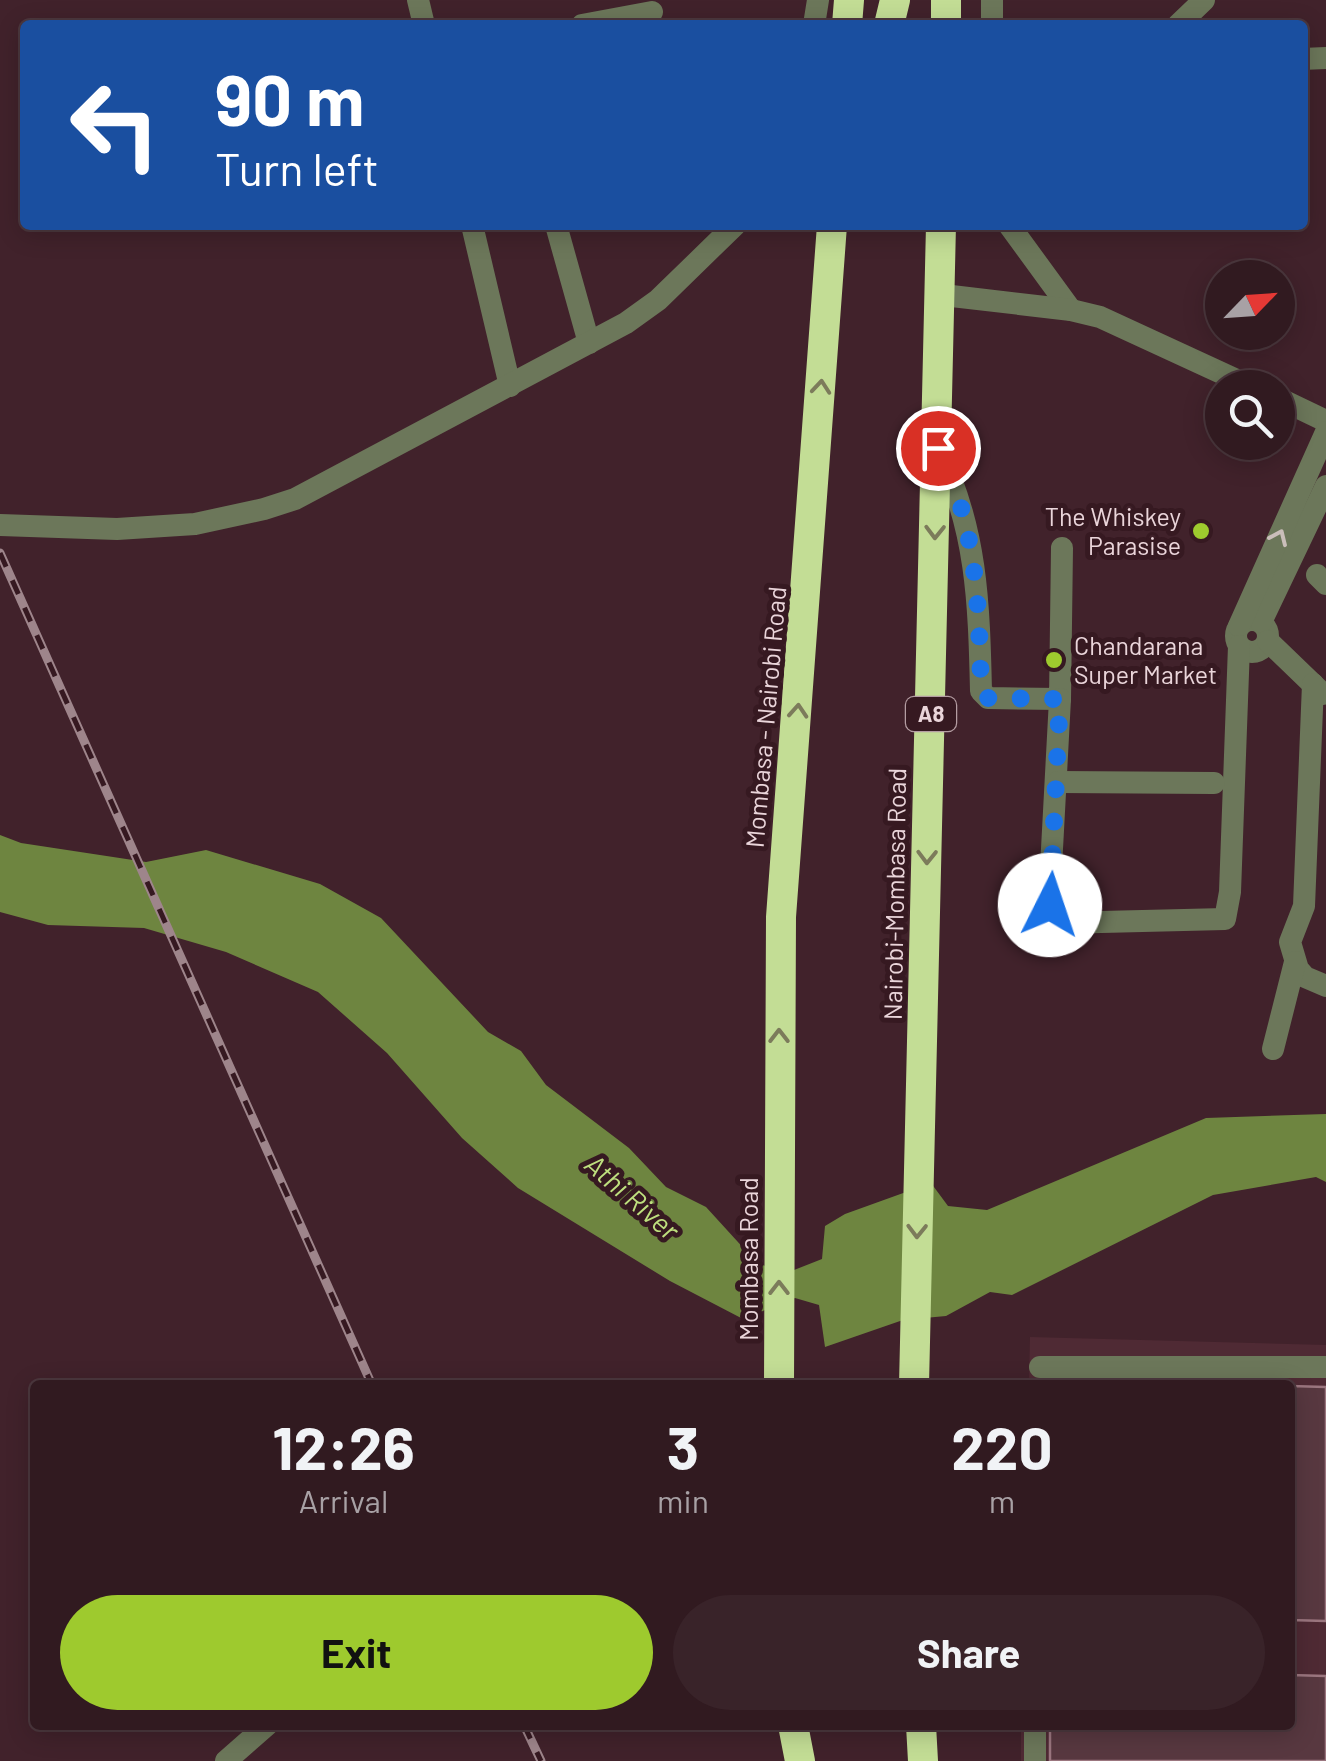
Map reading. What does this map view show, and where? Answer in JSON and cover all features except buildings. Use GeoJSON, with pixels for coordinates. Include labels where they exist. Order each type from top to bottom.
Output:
{"type":"FeatureCollection","features":[{"type":"Feature","properties":{"kind":"highway","name":"A8"},"geometry":{"type":"LineString","coordinates":[[941,230],[942,295]]}},
{"type":"Feature","properties":{"kind":"highway","name":"Mombasa - Nairobi Road"},"geometry":{"type":"LineString","coordinates":[[780,1133],[784,863],[807,602],[832,231]]}},
{"type":"Feature","properties":{"kind":"highway","name":"Nairobi-Mombasa Road"},"geometry":{"type":"LineString","coordinates":[[914,1375],[942,295]]}},
{"type":"Feature","properties":{"kind":"highway","name":"Mombasa Road"},"geometry":{"type":"LineString","coordinates":[[779,1380],[780,1133]]}},
{"type":"Feature","properties":{"kind":"highway"},"geometry":{"type":"LineString","coordinates":[[792,1761],[793,1730]]}},
{"type":"Feature","properties":{"kind":"highway"},"geometry":{"type":"LineString","coordinates":[[794,1730],[800,1761]]}},
{"type":"Feature","properties":{"kind":"street"},"geometry":{"type":"LineString","coordinates":[[1183,20],[1204,0]]}},
{"type":"Feature","properties":{"kind":"street"},"geometry":{"type":"LineString","coordinates":[[609,20],[653,12]]}},
{"type":"Feature","properties":{"kind":"street"},"geometry":{"type":"LineString","coordinates":[[473,230],[510,386]]}},
{"type":"Feature","properties":{"kind":"street"},"geometry":{"type":"LineString","coordinates":[[557,230],[589,343]]}},
{"type":"Feature","properties":{"kind":"street"},"geometry":{"type":"LineString","coordinates":[[0,525],[117,529],[195,524],[294,499],[589,343],[658,300],[730,230]]}},
{"type":"Feature","properties":{"kind":"street"},"geometry":{"type":"LineString","coordinates":[[1013,230],[1071,310]]}},
{"type":"Feature","properties":{"kind":"street"},"geometry":{"type":"LineString","coordinates":[[942,295],[1100,317],[1215,370]]}},
{"type":"Feature","properties":{"kind":"street"},"geometry":{"type":"LineString","coordinates":[[1295,406],[1326,421]]}},
{"type":"Feature","properties":{"kind":"street"},"geometry":{"type":"LineString","coordinates":[[1062,548],[1058,782],[1050,905],[1060,923],[1225,919],[1252,634],[1326,432]]}},
{"type":"Feature","properties":{"kind":"street"},"geometry":{"type":"LineString","coordinates":[[938,448],[961,493],[979,602],[981,691],[988,698],[1060,699]]}},
{"type":"Feature","properties":{"kind":"street"},"geometry":{"type":"LineString","coordinates":[[1252,634],[1326,486]]}},
{"type":"Feature","properties":{"kind":"street"},"geometry":{"type":"LineString","coordinates":[[1252,634],[1319,690],[1306,784],[1304,906],[1290,942],[1295,962],[1305,978],[1326,986]]}},
{"type":"Feature","properties":{"kind":"street"},"geometry":{"type":"LineString","coordinates":[[1058,782],[1214,783]]}},
{"type":"Feature","properties":{"kind":"street"},"geometry":{"type":"LineString","coordinates":[[1306,784],[1326,804]]}},
{"type":"Feature","properties":{"kind":"street"},"geometry":{"type":"LineString","coordinates":[[1273,1048],[1295,962]]}},
{"type":"Feature","properties":{"kind":"street"},"geometry":{"type":"LineString","coordinates":[[1040,1367],[1326,1367]]}},
{"type":"Feature","properties":{"kind":"street"},"geometry":{"type":"LineString","coordinates":[[226,1761],[262,1730]]}},
{"type":"Feature","properties":{"kind":"street"},"geometry":{"type":"LineString","coordinates":[[1035,1730],[1035,1761]]}},
{"type":"Feature","properties":{"kind":"shaded area"},"geometry":{"type":"Polygon","coordinates":[[[1030,1337],[1326,1345],[1326,1761],[1021,1761],[1021,1730],[1295,1730],[1295,1380],[1029,1380],[1030,1337]]]}},
{"type":"Feature","properties":{"kind":"water","name":"Athi River"},"geometry":{"type":"Polygon","coordinates":[[[0,835],[21,843],[146,862],[206,850],[320,884],[381,918],[488,1032],[521,1051],[546,1085],[629,1148],[666,1187],[706,1207],[758,1264],[789,1272],[822,1259],[825,1226],[845,1214],[931,1183],[948,1206],[987,1210],[1206,1118],[1326,1114],[1326,1182],[1316,1177],[1213,1195],[1012,1295],[990,1292],[946,1316],[903,1320],[825,1347],[819,1305],[795,1298],[743,1319],[670,1281],[518,1188],[462,1138],[387,1053],[318,992],[226,952],[144,928],[48,925],[0,912],[0,835]]]}},
{"type":"Feature","properties":{"kind":"railway"},"geometry":{"type":"LineString","coordinates":[[0,553],[370,1380]]}},
{"type":"Feature","properties":{"kind":"railway"},"geometry":{"type":"LineString","coordinates":[[526,1730],[541,1761]]}},
{"type":"Feature","properties":{"kind":"place","name":"The Whiskey Parasise"},"geometry":{"type":"Point","coordinates":[1201,531]}},
{"type":"Feature","properties":{"kind":"place","name":"Chandarana Super Market"},"geometry":{"type":"Point","coordinates":[1054,660]}},
{"type":"Feature","properties":{"kind":"route"},"geometry":{"type":"LineString","coordinates":[[938,448],[961,493],[979,602],[981,691],[988,698],[1060,699],[1050,905]]}}]}
